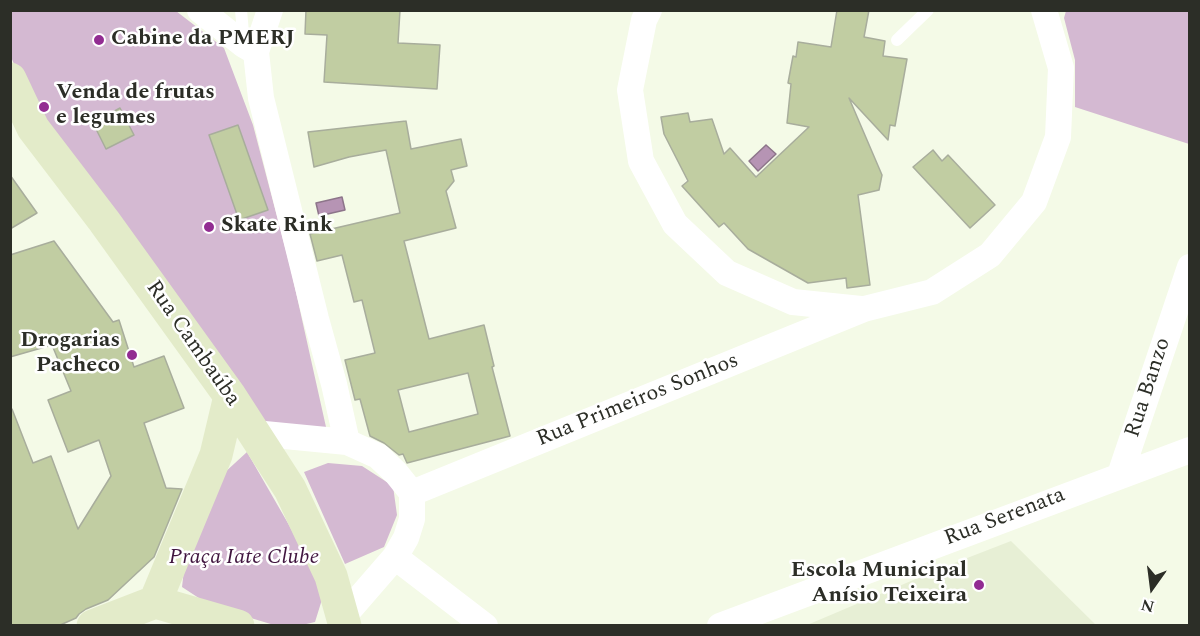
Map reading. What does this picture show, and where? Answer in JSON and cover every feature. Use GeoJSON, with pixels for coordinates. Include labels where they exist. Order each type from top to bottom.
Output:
{"type":"FeatureCollection","features":[{"type":"Feature","properties":{"kind":"street"},"geometry":{"type":"LineString","coordinates":[[200,10],[250,49],[347,442]]}},
{"type":"Feature","properties":{"kind":"street"},"geometry":{"type":"LineString","coordinates":[[250,49],[270,10]]}},
{"type":"Feature","properties":{"kind":"street","name":"Rua Primeiros Sonhos"},"geometry":{"type":"LineString","coordinates":[[649,10],[644,20],[630,90],[641,161],[675,224],[727,273],[793,303],[864,309]]}},
{"type":"Feature","properties":{"kind":"street","name":"Rua Primeiros Sonhos"},"geometry":{"type":"LineString","coordinates":[[411,494],[864,309],[932,292],[990,255],[1034,202],[1058,137],[1061,68],[1044,10]]}},
{"type":"Feature","properties":{"kind":"street","name":"Rua Cambaúba"},"geometry":{"type":"LineString","coordinates":[[10,79],[33,128],[104,221],[230,396],[290,489],[331,576],[339,623]]}},
{"type":"Feature","properties":{"kind":"street","name":"Rua Banzo"},"geometry":{"type":"LineString","coordinates":[[1120,475],[1190,267]]}},
{"type":"Feature","properties":{"kind":"street"},"geometry":{"type":"LineString","coordinates":[[155,602],[216,454],[230,396]]}},
{"type":"Feature","properties":{"kind":"street"},"geometry":{"type":"LineString","coordinates":[[216,454],[254,433],[347,442],[378,456],[396,473],[411,494],[412,519],[406,538],[395,557],[339,623]]}},
{"type":"Feature","properties":{"kind":"street","name":"Rua Serenata"},"geometry":{"type":"LineString","coordinates":[[720,626],[1190,450]]}},
{"type":"Feature","properties":{"kind":"street"},"geometry":{"type":"LineString","coordinates":[[395,557],[485,626]]}},
{"type":"Feature","properties":{"kind":"street"},"geometry":{"type":"LineString","coordinates":[[93,626],[155,602],[238,626]]}},
{"type":"Feature","properties":{"kind":"lane"},"geometry":{"type":"LineString","coordinates":[[242,10],[250,49]]}},
{"type":"Feature","properties":{"kind":"lane"},"geometry":{"type":"LineString","coordinates":[[897,40],[928,10]]}},
{"type":"Feature","properties":{"kind":"shaded area"},"geometry":{"type":"Polygon","coordinates":[[[766,145],[776,154],[758,171],[749,161],[766,145]]]}},
{"type":"Feature","properties":{"kind":"shaded area"},"geometry":{"type":"Polygon","coordinates":[[[342,197],[345,210],[319,216],[316,203],[342,197]]]}},
{"type":"Feature","properties":{"kind":"shaded area","name":"Escola Municipal Anísio Teixeira"},"geometry":{"type":"Polygon","coordinates":[[[1011,541],[1096,625],[807,625],[944,567],[1011,541]]]}},
{"type":"Feature","properties":{"kind":"green space"},"geometry":{"type":"Polygon","coordinates":[[[10,11],[176,11],[224,48],[253,125],[291,270],[328,436],[261,428],[41,126],[11,57],[10,11]]]}},
{"type":"Feature","properties":{"kind":"green space"},"geometry":{"type":"Polygon","coordinates":[[[1066,11],[1189,11],[1189,144],[1075,107],[1075,60],[1064,18],[1066,11]]]}},
{"type":"Feature","properties":{"kind":"green space","name":"Praça Iate Clube"},"geometry":{"type":"Polygon","coordinates":[[[247,452],[289,525],[324,593],[315,622],[302,625],[274,625],[211,606],[182,587],[186,553],[223,474],[247,452]]]}},
{"type":"Feature","properties":{"kind":"green space"},"geometry":{"type":"Polygon","coordinates":[[[328,463],[362,466],[393,486],[397,515],[384,547],[345,564],[304,472],[328,463]]]}},
{"type":"Feature","properties":{"kind":"building"},"geometry":{"type":"Polygon","coordinates":[[[306,10],[400,10],[398,43],[440,45],[437,89],[324,82],[327,35],[305,34],[306,10]]]}},
{"type":"Feature","properties":{"kind":"building"},"geometry":{"type":"Polygon","coordinates":[[[837,10],[869,10],[864,37],[885,41],[883,56],[907,59],[895,126],[890,125],[888,140],[849,98],[882,175],[879,190],[858,195],[870,285],[847,288],[846,278],[808,283],[748,249],[724,223],[719,227],[682,186],[688,181],[664,134],[661,117],[688,113],[690,122],[712,119],[724,154],[730,148],[756,177],[809,127],[787,123],[791,84],[788,83],[793,56],[796,57],[798,42],[831,47],[837,10]]]}},
{"type":"Feature","properties":{"kind":"building"},"geometry":{"type":"Polygon","coordinates":[[[120,108],[134,135],[106,149],[93,123],[120,108]]]}},
{"type":"Feature","properties":{"kind":"building"},"geometry":{"type":"Polygon","coordinates":[[[406,121],[411,149],[461,139],[467,166],[451,170],[454,181],[446,191],[456,228],[404,241],[429,339],[484,325],[510,436],[407,463],[403,454],[399,455],[384,443],[370,436],[360,399],[355,400],[345,360],[375,353],[362,300],[354,302],[342,255],[317,261],[310,234],[400,213],[386,150],[314,167],[308,132],[406,121]],[[468,373],[398,390],[409,432],[478,414],[468,373]]]}},
{"type":"Feature","properties":{"kind":"building"},"geometry":{"type":"Polygon","coordinates":[[[238,125],[268,210],[239,220],[209,135],[238,125]]]}},
{"type":"Feature","properties":{"kind":"building"},"geometry":{"type":"Polygon","coordinates":[[[933,150],[942,161],[948,155],[995,205],[970,228],[913,167],[933,150]]]}},
{"type":"Feature","properties":{"kind":"building"},"geometry":{"type":"Polygon","coordinates":[[[10,175],[37,213],[10,229],[10,175]]]}},
{"type":"Feature","properties":{"kind":"building"},"geometry":{"type":"Polygon","coordinates":[[[54,241],[113,322],[119,320],[134,367],[164,356],[184,408],[144,423],[166,488],[182,489],[154,557],[108,600],[86,609],[76,618],[58,626],[10,626],[10,409],[12,409],[33,463],[51,456],[78,529],[111,476],[99,440],[68,452],[48,400],[71,391],[52,345],[10,357],[10,255],[54,241]]]}},
{"type":"Feature","properties":{"kind":"place","name":"Cabine da PMERJ"},"geometry":{"type":"Point","coordinates":[99,40]}},
{"type":"Feature","properties":{"kind":"place","name":"Venda de frutas e legumes"},"geometry":{"type":"Point","coordinates":[44,107]}},
{"type":"Feature","properties":{"kind":"place","name":"Skate Rink"},"geometry":{"type":"Point","coordinates":[209,227]}},
{"type":"Feature","properties":{"kind":"place","name":"Drogarias Pacheco"},"geometry":{"type":"Point","coordinates":[132,355]}},
{"type":"Feature","properties":{"kind":"place","name":"Escola Municipal Anísio Teixeira"},"geometry":{"type":"Point","coordinates":[979,585]}}]}
